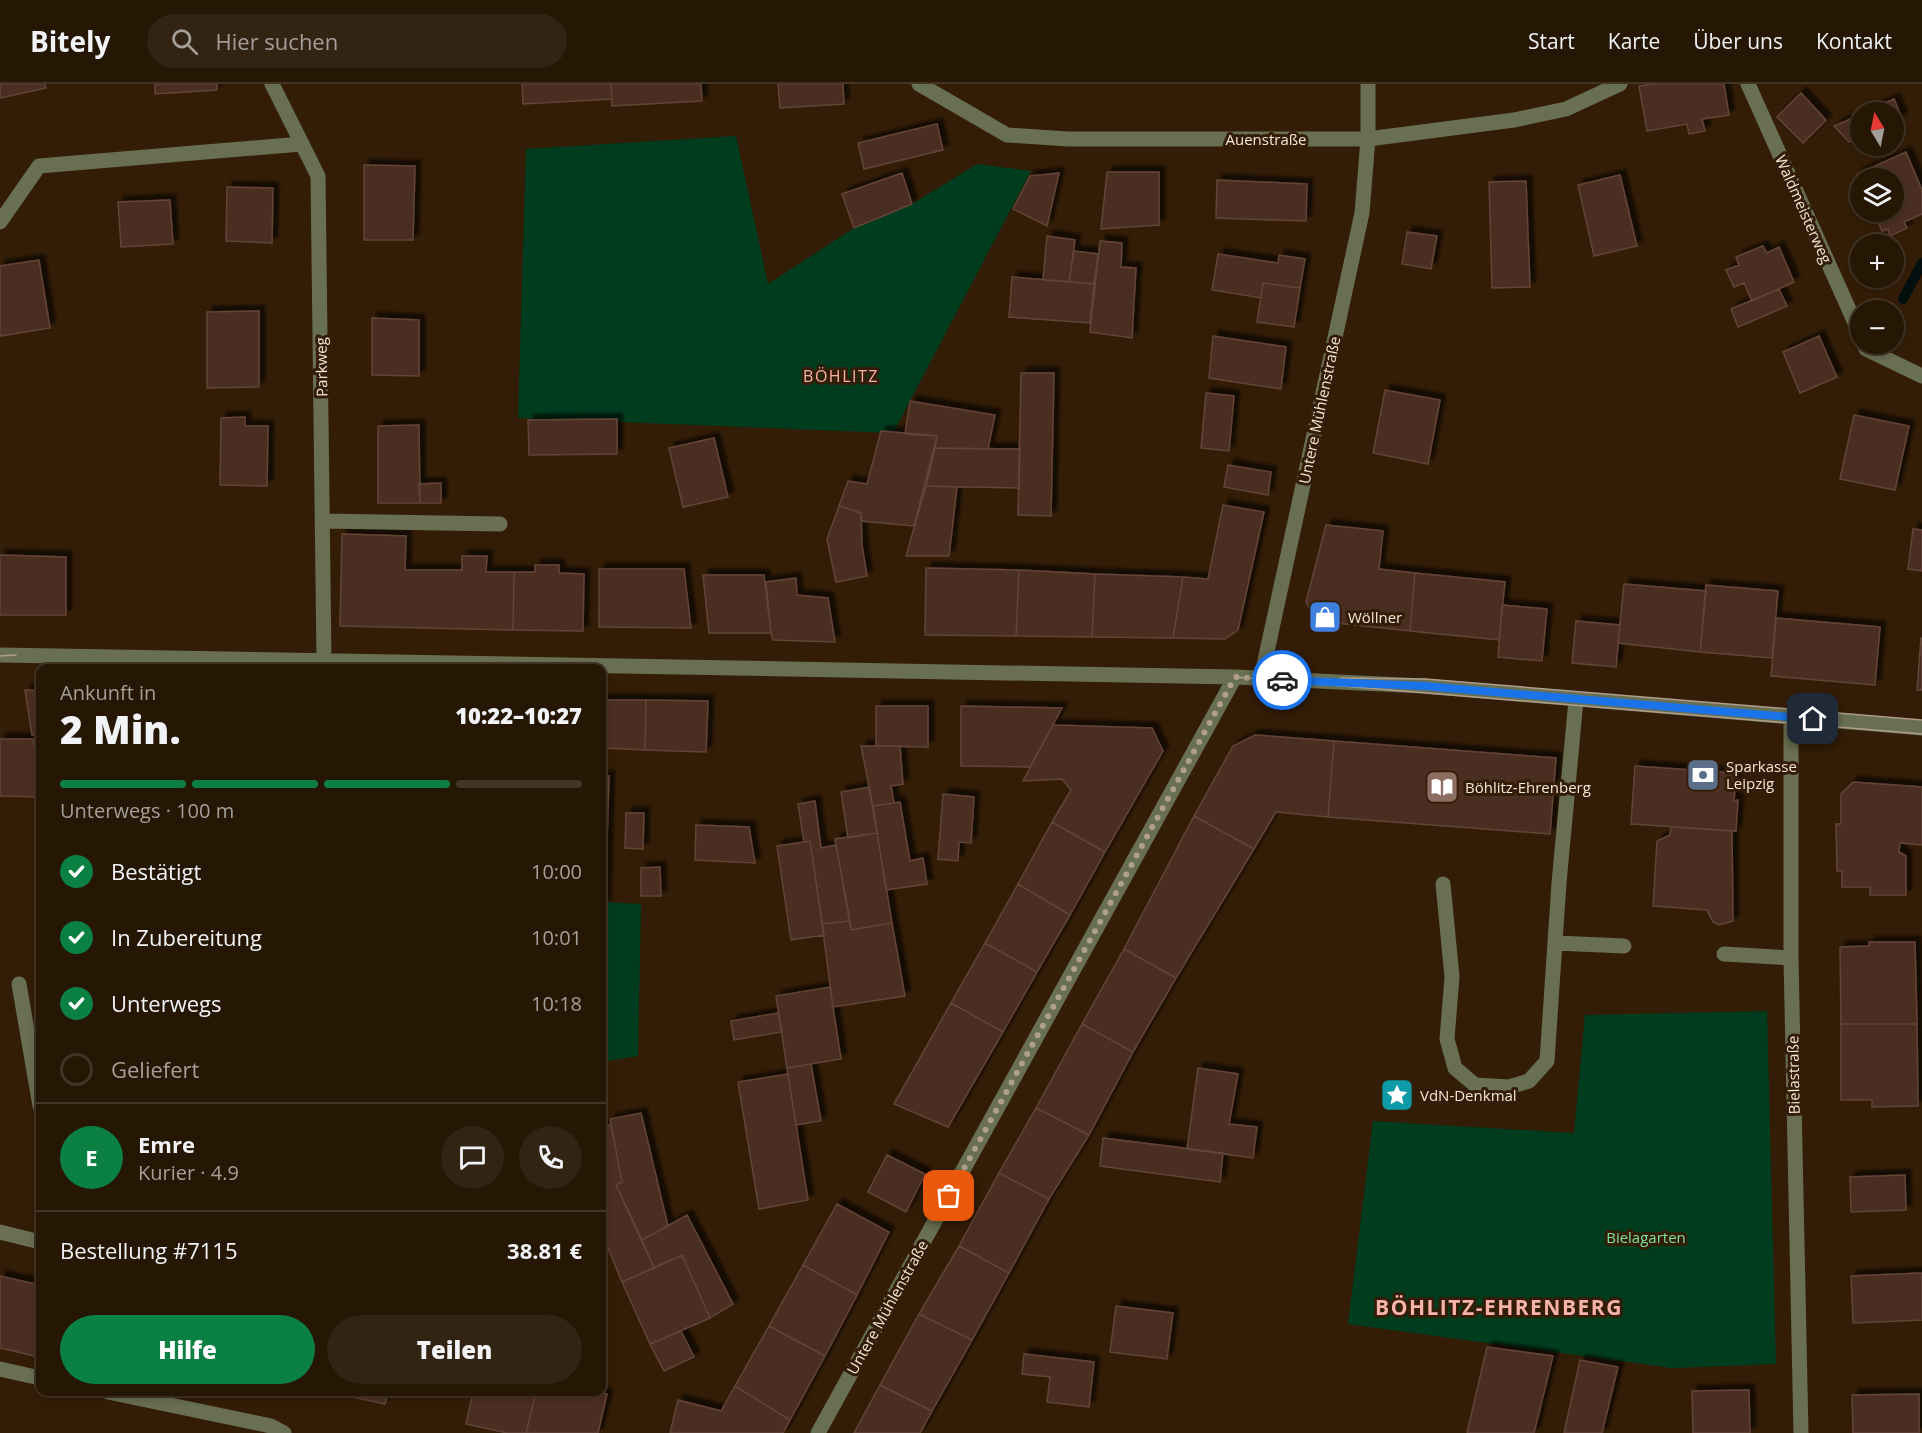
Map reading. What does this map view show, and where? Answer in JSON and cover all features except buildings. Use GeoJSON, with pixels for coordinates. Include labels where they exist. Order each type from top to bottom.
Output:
{"type":"FeatureCollection","features":[{"type":"Feature","properties":{"kind":"street","name":"Parkweg"},"geometry":{"type":"LineString","coordinates":[[272,84],[318,176],[324,661]]}},
{"type":"Feature","properties":{"kind":"street","name":"Auenstraße"},"geometry":{"type":"LineString","coordinates":[[919,84],[1007,135],[1068,139],[1368,140],[1514,120],[1566,110],[1620,84]]}},
{"type":"Feature","properties":{"kind":"street","name":"Untere Mühlenstraße"},"geometry":{"type":"LineString","coordinates":[[1261,679],[1362,213],[1368,140],[1368,84]]}},
{"type":"Feature","properties":{"kind":"street","name":"Waldmeisterweg"},"geometry":{"type":"LineString","coordinates":[[1748,84],[1850,312]]}},
{"type":"Feature","properties":{"kind":"street"},"geometry":{"type":"LineString","coordinates":[[0,222],[39,166],[302,144]]}},
{"type":"Feature","properties":{"kind":"street"},"geometry":{"type":"LineString","coordinates":[[1876,354],[1922,376]]}},
{"type":"Feature","properties":{"kind":"street"},"geometry":{"type":"LineString","coordinates":[[322,521],[500,524]]}},
{"type":"Feature","properties":{"kind":"street"},"geometry":{"type":"LineString","coordinates":[[8,655],[495,664]]}},
{"type":"Feature","properties":{"kind":"street"},"geometry":{"type":"LineString","coordinates":[[606,666],[1235,677],[1424,686],[1922,728]]}},
{"type":"Feature","properties":{"kind":"street","name":"Untere Mühlenstraße"},"geometry":{"type":"LineString","coordinates":[[818,1433],[1235,677]]}},
{"type":"Feature","properties":{"kind":"street"},"geometry":{"type":"LineString","coordinates":[[1443,884],[1452,977],[1447,1040],[1455,1068],[1475,1085],[1509,1087],[1530,1081],[1547,1060],[1559,884],[1576,700]]}},
{"type":"Feature","properties":{"kind":"street","name":"Bielastraße"},"geometry":{"type":"LineString","coordinates":[[1791,717],[1791,958],[1801,1433]]}},
{"type":"Feature","properties":{"kind":"street"},"geometry":{"type":"LineString","coordinates":[[1556,943],[1624,946]]}},
{"type":"Feature","properties":{"kind":"street"},"geometry":{"type":"LineString","coordinates":[[1724,954],[1791,958]]}},
{"type":"Feature","properties":{"kind":"street"},"geometry":{"type":"LineString","coordinates":[[19,984],[36,1083]]}},
{"type":"Feature","properties":{"kind":"street"},"geometry":{"type":"LineString","coordinates":[[0,1232],[36,1241]]}},
{"type":"Feature","properties":{"kind":"street"},"geometry":{"type":"LineString","coordinates":[[0,1369],[36,1377]]}},
{"type":"Feature","properties":{"kind":"street"},"geometry":{"type":"LineString","coordinates":[[125,1396],[273,1431]]}},
{"type":"Feature","properties":{"kind":"green space"},"geometry":{"type":"Polygon","coordinates":[[[736,136],[768,284],[854,228],[912,204],[977,164],[1031,171],[893,433],[518,418],[526,149],[736,136]]]}},
{"type":"Feature","properties":{"kind":"green space"},"geometry":{"type":"Polygon","coordinates":[[[606,902],[641,904],[638,1056],[606,1061],[606,902]]]}},
{"type":"Feature","properties":{"kind":"green space","name":"Bielagarten"},"geometry":{"type":"Polygon","coordinates":[[[1767,1011],[1776,1364],[1672,1368],[1348,1324],[1373,1121],[1574,1133],[1585,1015],[1767,1011]]]}},
{"type":"Feature","properties":{"kind":"waterway"},"geometry":{"type":"LineString","coordinates":[[1903,299],[1922,263]]}},
{"type":"Feature","properties":{"kind":"tram line"},"geometry":{"type":"LineString","coordinates":[[0,656],[16,655]]}},
{"type":"Feature","properties":{"kind":"tram line"},"geometry":{"type":"LineString","coordinates":[[1235,677],[1922,734]]}},
{"type":"Feature","properties":{"kind":"tram line"},"geometry":{"type":"LineString","coordinates":[[1340,678],[1425,679],[1922,720]]}},
{"type":"Feature","properties":{"kind":"way so far"},"geometry":{"type":"LineString","coordinates":[[949,1196],[1235,677],[1282,680]]}},
{"type":"Feature","properties":{"kind":"place","name":"Wöllner"},"geometry":{"type":"Point","coordinates":[1325,617]}},
{"type":"Feature","properties":{"kind":"place","name":"Sparkasse Leipzig"},"geometry":{"type":"Point","coordinates":[1703,775]}},
{"type":"Feature","properties":{"kind":"place","name":"Böhlitz-Ehrenberg"},"geometry":{"type":"Point","coordinates":[1442,787]}},
{"type":"Feature","properties":{"kind":"place","name":"VdN-Denkmal"},"geometry":{"type":"Point","coordinates":[1397,1095]}},
{"type":"Feature","properties":{"kind":"district","name":"BÖHLITZ"},"geometry":{"type":"Point","coordinates":[841,376]}},
{"type":"Feature","properties":{"kind":"district","name":"BÖHLITZ-EHRENBERG"},"geometry":{"type":"Point","coordinates":[1499,1307]}},
{"type":"Feature","properties":{"kind":"route"},"geometry":{"type":"LineString","coordinates":[[1282,680],[1424,686],[1813,719]]}}]}
